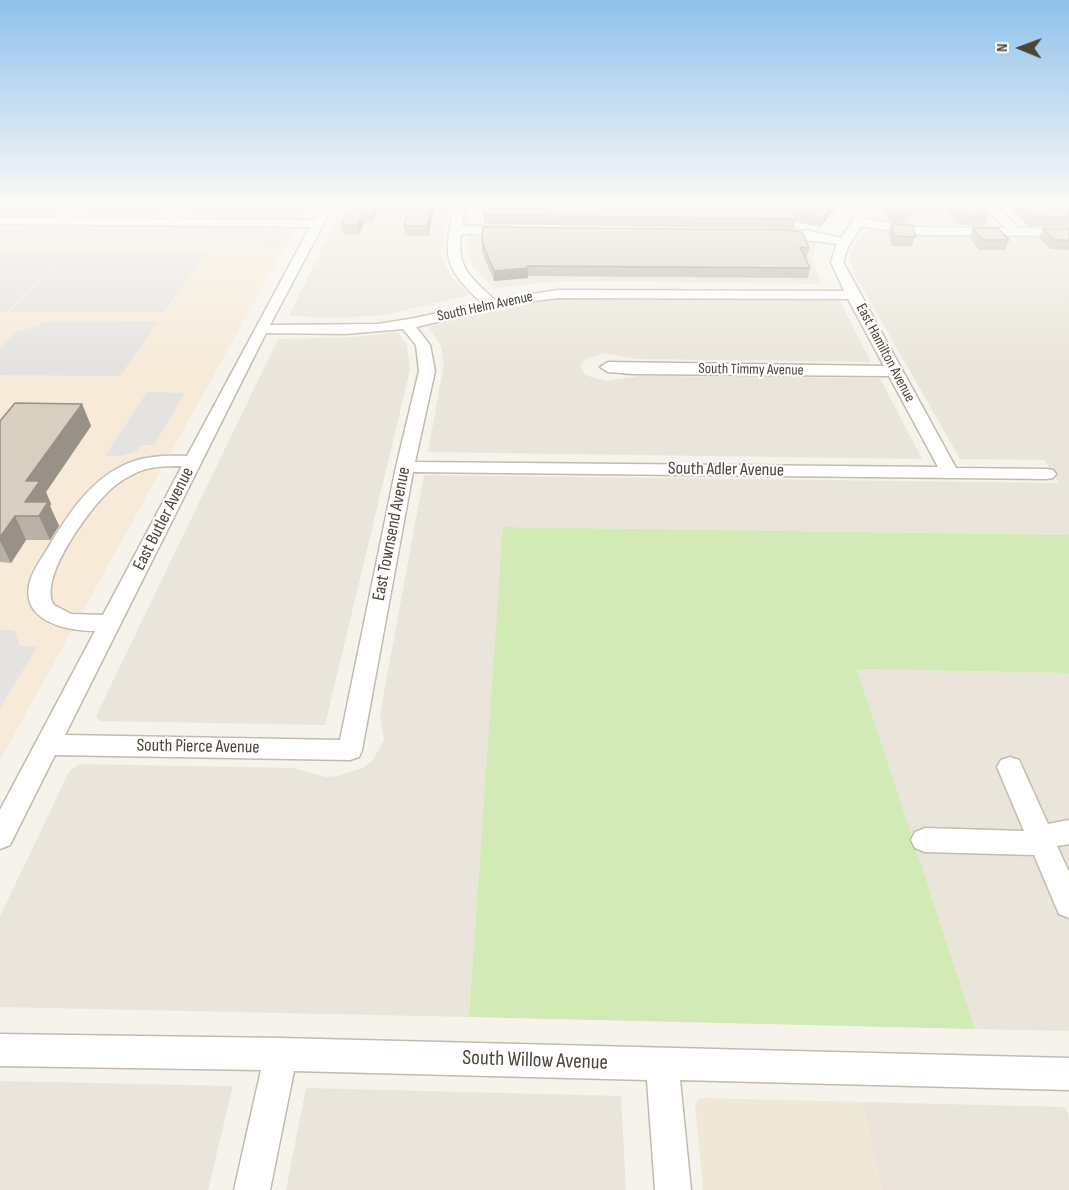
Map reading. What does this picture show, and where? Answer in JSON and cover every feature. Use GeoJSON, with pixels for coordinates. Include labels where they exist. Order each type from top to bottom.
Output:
{"type":"FeatureCollection","features":[{"type":"Feature","properties":{"kind":"street","name":"East Butler Avenue"},"geometry":{"type":"LineString","coordinates":[[0,837],[261,329],[300,258]]}},
{"type":"Feature","properties":{"kind":"street"},"geometry":{"type":"LineString","coordinates":[[453,258],[456,267],[467,282],[492,304]]}},
{"type":"Feature","properties":{"kind":"street","name":"East Hamilton Avenue"},"geometry":{"type":"LineString","coordinates":[[839,258],[837,262],[853,295],[949,472]]}},
{"type":"Feature","properties":{"kind":"street","name":"South Helm Avenue"},"geometry":{"type":"LineString","coordinates":[[261,329],[354,329],[407,324],[524,297],[558,294],[853,295]]}},
{"type":"Feature","properties":{"kind":"street","name":"East Townsend Avenue"},"geometry":{"type":"LineString","coordinates":[[350,750],[405,467],[427,371],[423,345],[407,324]]}},
{"type":"Feature","properties":{"kind":"street","name":"South Timmy Avenue"},"geometry":{"type":"LineString","coordinates":[[608,367],[894,371]]}},
{"type":"Feature","properties":{"kind":"street"},"geometry":{"type":"LineString","coordinates":[[110,623],[70,621],[51,615],[40,597],[42,575],[90,498],[109,481],[147,463],[193,461]]}},
{"type":"Feature","properties":{"kind":"street","name":"South Adler Avenue"},"geometry":{"type":"LineString","coordinates":[[405,467],[1047,474]]}},
{"type":"Feature","properties":{"kind":"street","name":"South Pierce Avenue"},"geometry":{"type":"LineString","coordinates":[[47,744],[350,750]]}},
{"type":"Feature","properties":{"kind":"street"},"geometry":{"type":"LineString","coordinates":[[1010,767],[1069,905]]}},
{"type":"Feature","properties":{"kind":"street"},"geometry":{"type":"LineString","coordinates":[[925,840],[1042,843],[1051,835],[1069,832]]}},
{"type":"Feature","properties":{"kind":"street","name":"South Willow Avenue"},"geometry":{"type":"LineString","coordinates":[[0,1050],[281,1054],[1069,1074]]}},
{"type":"Feature","properties":{"kind":"street"},"geometry":{"type":"LineString","coordinates":[[252,1190],[281,1054]]}},
{"type":"Feature","properties":{"kind":"street"},"geometry":{"type":"LineString","coordinates":[[662,1064],[673,1190]]}},
{"type":"Feature","properties":{"kind":"shaded area"},"geometry":{"type":"Polygon","coordinates":[[[0,258],[279,258],[0,760],[0,258]]]}},
{"type":"Feature","properties":{"kind":"shaded area"},"geometry":{"type":"Polygon","coordinates":[[[0,258],[59,258],[6,312],[0,312],[0,258]]]}},
{"type":"Feature","properties":{"kind":"shaded area"},"geometry":{"type":"Polygon","coordinates":[[[62,258],[202,258],[164,312],[9,312],[62,258]]]}},
{"type":"Feature","properties":{"kind":"shaded area"},"geometry":{"type":"Polygon","coordinates":[[[317,258],[443,258],[451,277],[470,295],[384,315],[337,318],[289,316],[317,258]]]}},
{"type":"Feature","properties":{"kind":"shaded area"},"geometry":{"type":"Polygon","coordinates":[[[470,258],[813,258],[822,284],[580,281],[537,283],[496,289],[480,275],[470,258]]]}},
{"type":"Feature","properties":{"kind":"shaded area"},"geometry":{"type":"Polygon","coordinates":[[[850,258],[1069,258],[1069,535],[504,527],[469,1017],[0,1007],[0,916],[70,770],[80,764],[293,768],[326,777],[363,768],[373,760],[384,740],[380,714],[424,475],[1059,483],[1044,460],[960,459],[854,273],[850,258]]]}},
{"type":"Feature","properties":{"kind":"shaded area"},"geometry":{"type":"Polygon","coordinates":[[[556,299],[840,301],[871,362],[637,359],[605,353],[585,359],[580,367],[585,374],[607,381],[639,376],[880,378],[922,459],[428,452],[444,363],[441,346],[428,327],[512,304],[556,299]]]}},
{"type":"Feature","properties":{"kind":"shaded area"},"geometry":{"type":"Polygon","coordinates":[[[159,321],[120,376],[0,375],[0,349],[16,332],[43,322],[159,321]]]}},
{"type":"Feature","properties":{"kind":"shaded area"},"geometry":{"type":"Polygon","coordinates":[[[399,333],[407,345],[410,370],[325,725],[100,721],[96,716],[278,339],[354,337],[399,333]]]}},
{"type":"Feature","properties":{"kind":"shaded area"},"geometry":{"type":"Polygon","coordinates":[[[147,392],[185,393],[154,445],[141,445],[138,451],[120,456],[105,456],[147,392]]]}},
{"type":"Feature","properties":{"kind":"shaded area"},"geometry":{"type":"Polygon","coordinates":[[[0,630],[14,630],[20,646],[37,647],[0,708],[0,630]]]}},
{"type":"Feature","properties":{"kind":"shaded area"},"geometry":{"type":"Polygon","coordinates":[[[857,669],[1069,673],[1069,1031],[975,1029],[857,669]]]}},
{"type":"Feature","properties":{"kind":"shaded area"},"geometry":{"type":"Polygon","coordinates":[[[0,1081],[233,1086],[208,1190],[0,1190],[0,1081]]]}},
{"type":"Feature","properties":{"kind":"shaded area"},"geometry":{"type":"Polygon","coordinates":[[[306,1088],[621,1096],[626,1190],[286,1190],[306,1088]]]}},
{"type":"Feature","properties":{"kind":"shaded area"},"geometry":{"type":"Polygon","coordinates":[[[700,1098],[862,1102],[882,1190],[703,1190],[695,1104],[700,1098]]]}},
{"type":"Feature","properties":{"kind":"shaded area"},"geometry":{"type":"Polygon","coordinates":[[[862,1102],[1065,1107],[1069,1118],[1069,1190],[882,1190],[862,1102]]]}},
{"type":"Feature","properties":{"kind":"green space"},"geometry":{"type":"Polygon","coordinates":[[[503,527],[1069,535],[1069,673],[857,669],[975,1029],[469,1017],[503,527]]]}},
{"type":"Feature","properties":{"kind":"building"},"geometry":{"type":"Polygon","coordinates":[[[488,258],[805,258],[810,268],[527,266],[528,268],[494,271],[488,258]]]}},
{"type":"Feature","properties":{"kind":"building"},"geometry":{"type":"Polygon","coordinates":[[[15,403],[82,404],[26,481],[40,481],[25,502],[48,502],[39,516],[15,516],[0,537],[0,421],[15,403]]]}}]}
